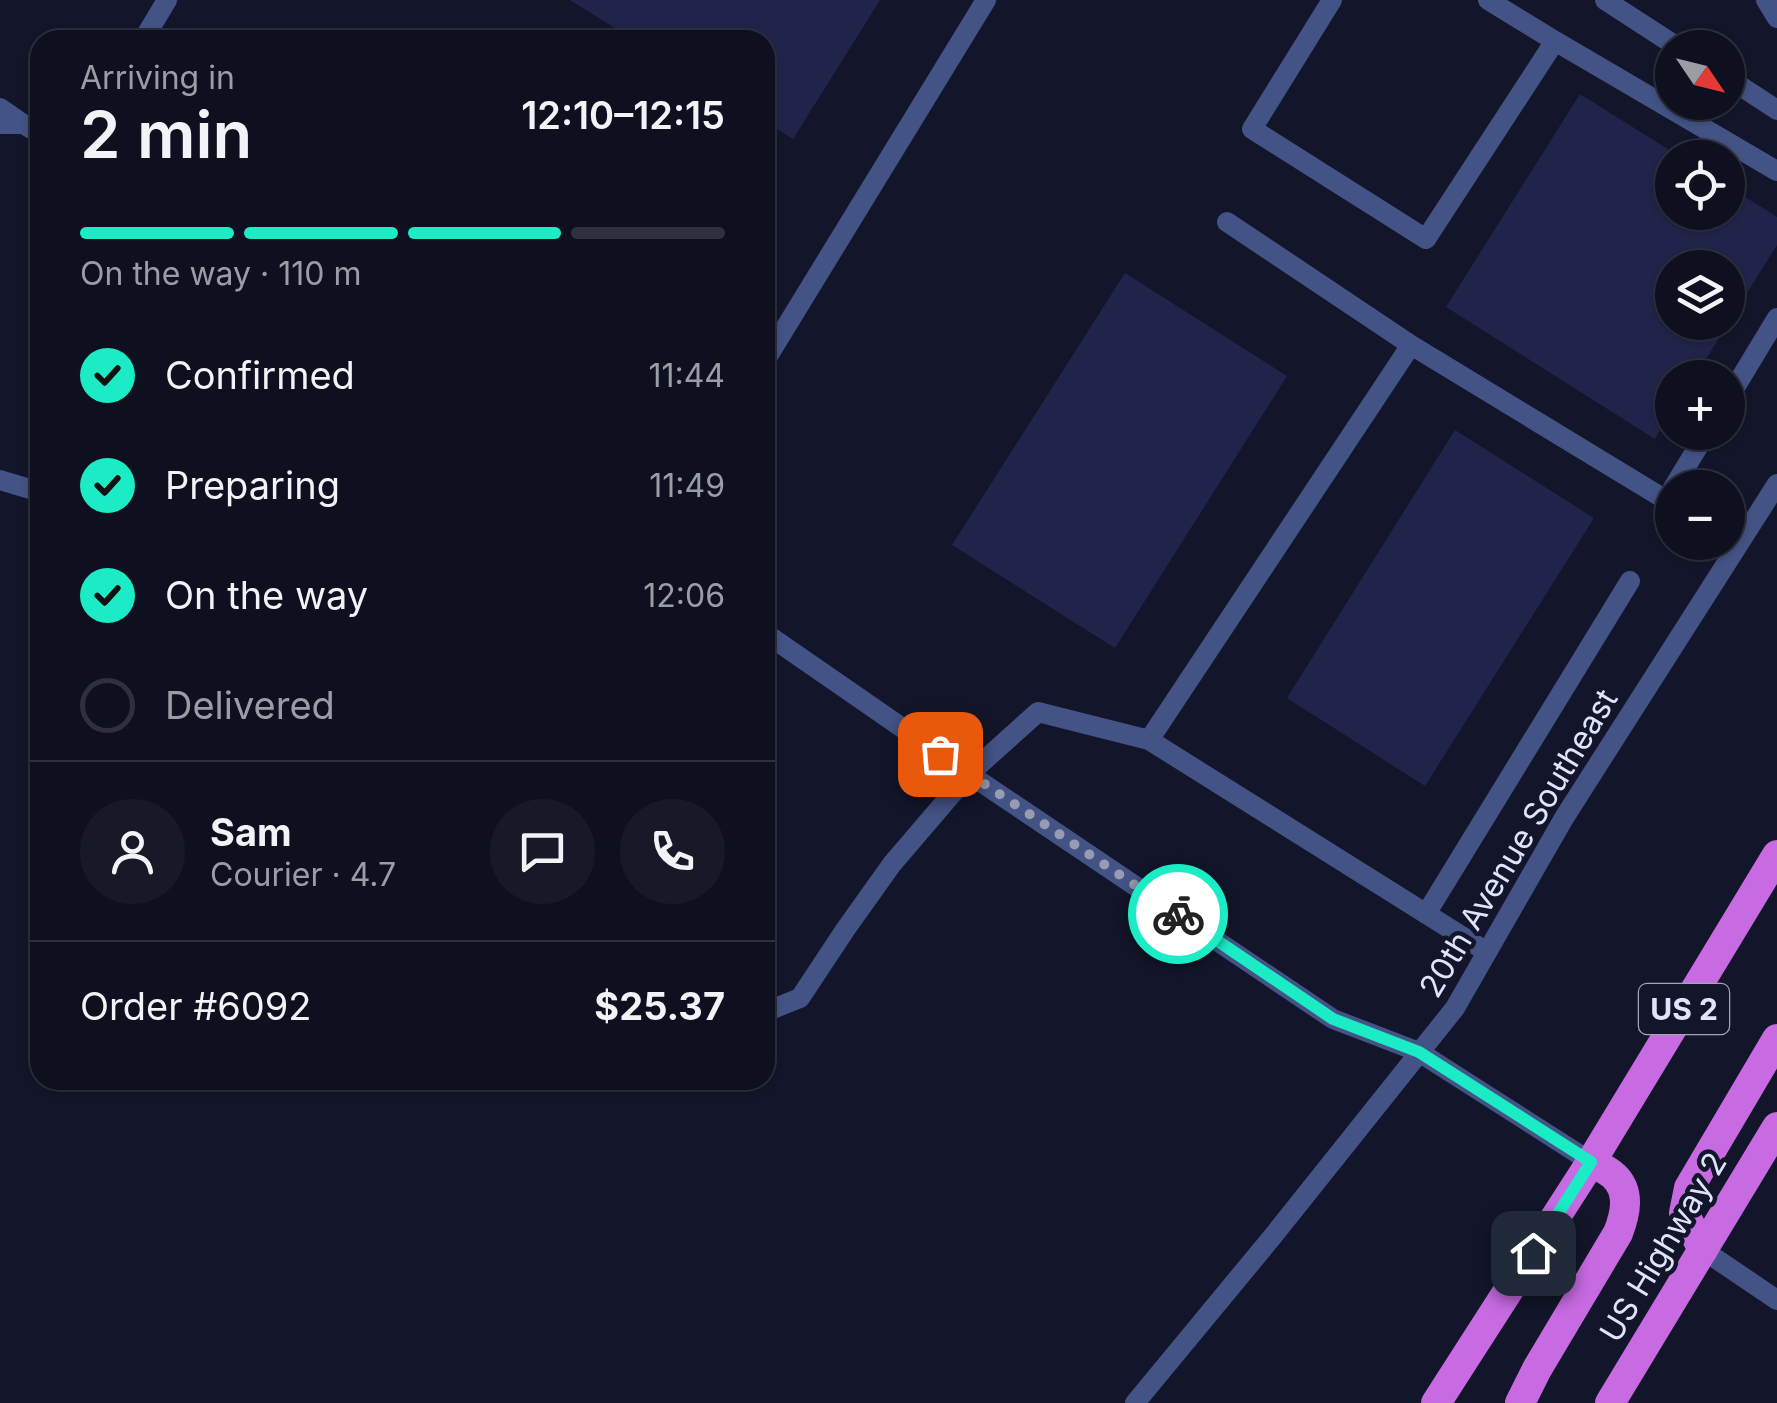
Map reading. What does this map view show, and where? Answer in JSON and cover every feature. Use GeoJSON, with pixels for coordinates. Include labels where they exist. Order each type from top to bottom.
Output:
{"type":"FeatureCollection","features":[{"type":"Feature","properties":{"kind":"highway","name":"US 2"},"geometry":{"type":"LineString","coordinates":[[1436,1403],[1591,1162],[1777,854]]}},
{"type":"Feature","properties":{"kind":"highway"},"geometry":{"type":"LineString","coordinates":[[1703,1250],[1684,1212],[1689,1188],[1777,1039]]}},
{"type":"Feature","properties":{"kind":"highway","name":"US Highway 2"},"geometry":{"type":"LineString","coordinates":[[1610,1403],[1777,1127]]}},
{"type":"Feature","properties":{"kind":"highway"},"geometry":{"type":"LineString","coordinates":[[1520,1403],[1623,1220],[1626,1203],[1622,1189],[1614,1176],[1591,1162]]}},
{"type":"Feature","properties":{"kind":"street"},"geometry":{"type":"LineString","coordinates":[[149,30],[167,0]]}},
{"type":"Feature","properties":{"kind":"street"},"geometry":{"type":"LineString","coordinates":[[775,340],[986,0]]}},
{"type":"Feature","properties":{"kind":"street"},"geometry":{"type":"LineString","coordinates":[[1332,0],[1252,129],[1426,239],[1555,41]]}},
{"type":"Feature","properties":{"kind":"street"},"geometry":{"type":"LineString","coordinates":[[1488,0],[1777,171]]}},
{"type":"Feature","properties":{"kind":"street"},"geometry":{"type":"LineString","coordinates":[[1605,0],[1655,32]]}},
{"type":"Feature","properties":{"kind":"street"},"geometry":{"type":"LineString","coordinates":[[1766,0],[1777,18]]}},
{"type":"Feature","properties":{"kind":"street"},"geometry":{"type":"LineString","coordinates":[[1745,89],[1777,110]]}},
{"type":"Feature","properties":{"kind":"street"},"geometry":{"type":"LineString","coordinates":[[0,108],[30,128]]}},
{"type":"Feature","properties":{"kind":"street"},"geometry":{"type":"LineString","coordinates":[[0,124],[30,129]]}},
{"type":"Feature","properties":{"kind":"street"},"geometry":{"type":"LineString","coordinates":[[1227,222],[1412,345],[1655,486]]}},
{"type":"Feature","properties":{"kind":"street"},"geometry":{"type":"LineString","coordinates":[[1745,371],[1777,318]]}},
{"type":"Feature","properties":{"kind":"street"},"geometry":{"type":"LineString","coordinates":[[1149,740],[1412,345]]}},
{"type":"Feature","properties":{"kind":"street"},"geometry":{"type":"LineString","coordinates":[[0,480],[30,489]]}},
{"type":"Feature","properties":{"kind":"street","name":"20th Avenue Southeast"},"geometry":{"type":"LineString","coordinates":[[1745,525],[1777,484]]}},
{"type":"Feature","properties":{"kind":"street","name":"20th Avenue Southeast"},"geometry":{"type":"LineString","coordinates":[[1135,1403],[1455,1008],[1564,818],[1721,560]]}},
{"type":"Feature","properties":{"kind":"street"},"geometry":{"type":"LineString","coordinates":[[1426,914],[1630,582]]}},
{"type":"Feature","properties":{"kind":"street"},"geometry":{"type":"LineString","coordinates":[[775,640],[1333,1019],[1419,1052],[1591,1162]]}},
{"type":"Feature","properties":{"kind":"street"},"geometry":{"type":"LineString","coordinates":[[775,1008],[800,998],[892,864],[969,774],[1038,712],[1149,740],[1487,952]]}},
{"type":"Feature","properties":{"kind":"street"},"geometry":{"type":"LineString","coordinates":[[1703,1250],[1777,1300]]}},
{"type":"Feature","properties":{"kind":"building"},"geometry":{"type":"Polygon","coordinates":[[[570,0],[880,0],[793,139],[775,128],[775,30],[618,30],[570,0]]]}},
{"type":"Feature","properties":{"kind":"building"},"geometry":{"type":"Polygon","coordinates":[[[1580,94],[1655,141],[1655,230],[1745,230],[1745,197],[1777,217],[1777,245],[1745,296],[1745,250],[1655,250],[1655,340],[1718,340],[1705,360],[1655,360],[1655,439],[1446,307],[1580,94]]]}},
{"type":"Feature","properties":{"kind":"building"},"geometry":{"type":"Polygon","coordinates":[[[1125,273],[1287,376],[1115,648],[952,545],[1125,273]]]}},
{"type":"Feature","properties":{"kind":"building"},"geometry":{"type":"Polygon","coordinates":[[[1455,430],[1594,518],[1425,786],[1287,698],[1455,430]]]}},
{"type":"Feature","properties":{"kind":"way so far"},"geometry":{"type":"LineString","coordinates":[[940,754],[1178,914]]}},
{"type":"Feature","properties":{"kind":"route"},"geometry":{"type":"LineString","coordinates":[[1178,914],[1333,1019],[1419,1052],[1591,1162],[1533,1253]]}}]}
